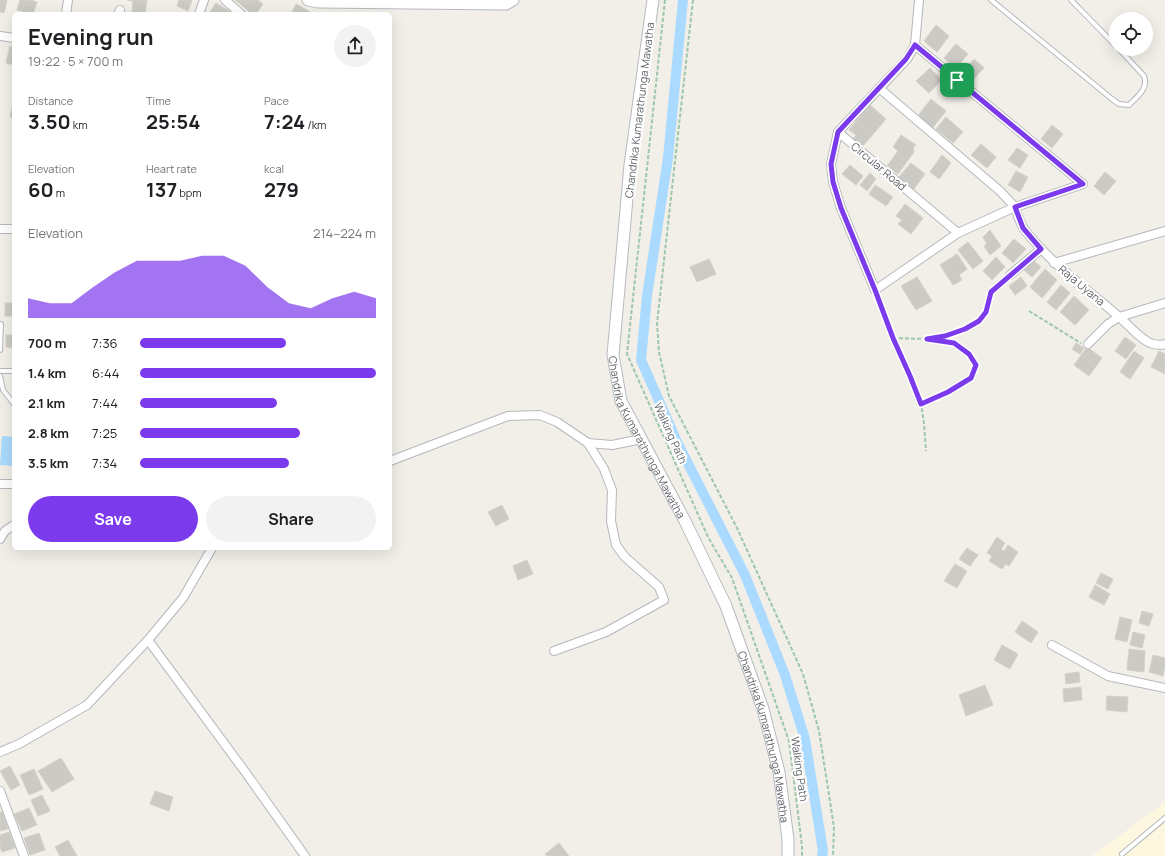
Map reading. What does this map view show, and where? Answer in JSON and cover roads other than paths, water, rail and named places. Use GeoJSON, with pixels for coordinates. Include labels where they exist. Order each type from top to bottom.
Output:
{"type":"FeatureCollection","features":[{"type":"Feature","properties":{"kind":"main road"},"geometry":{"type":"LineString","coordinates":[[308,0],[318,2],[386,1],[506,4],[513,0]]}},
{"type":"Feature","properties":{"kind":"main road","name":"Chandrika Kumarathunga Mawatha"},"geometry":{"type":"LineString","coordinates":[[653,0],[630,165],[613,355],[621,401],[685,521],[726,606],[763,709],[779,772],[788,840],[788,856]]}},
{"type":"Feature","properties":{"kind":"street"},"geometry":{"type":"LineString","coordinates":[[66,12],[68,0]]}},
{"type":"Feature","properties":{"kind":"street"},"geometry":{"type":"LineString","coordinates":[[200,12],[204,0]]}},
{"type":"Feature","properties":{"kind":"street"},"geometry":{"type":"LineString","coordinates":[[225,0],[239,12]]}},
{"type":"Feature","properties":{"kind":"street"},"geometry":{"type":"LineString","coordinates":[[915,45],[1083,184],[1015,207],[958,233],[875,290],[841,208],[833,182],[831,164],[838,132],[906,59],[915,45],[919,0]]}},
{"type":"Feature","properties":{"kind":"street"},"geometry":{"type":"LineString","coordinates":[[0,36],[12,38]]}},
{"type":"Feature","properties":{"kind":"street"},"geometry":{"type":"LineString","coordinates":[[880,88],[1000,191],[1015,207]]}},
{"type":"Feature","properties":{"kind":"street","name":"Circular Road"},"geometry":{"type":"LineString","coordinates":[[838,132],[958,233]]}},
{"type":"Feature","properties":{"kind":"street","name":"Raja Uyana"},"geometry":{"type":"LineString","coordinates":[[1015,207],[1023,228],[1054,263],[1120,317],[1132,330],[1152,344],[1165,344]]}},
{"type":"Feature","properties":{"kind":"street"},"geometry":{"type":"LineString","coordinates":[[0,228],[12,228]]}},
{"type":"Feature","properties":{"kind":"street"},"geometry":{"type":"LineString","coordinates":[[1054,263],[1165,231]]}},
{"type":"Feature","properties":{"kind":"street"},"geometry":{"type":"LineString","coordinates":[[1010,275],[1041,249]]}},
{"type":"Feature","properties":{"kind":"street"},"geometry":{"type":"LineString","coordinates":[[1088,344],[1108,324],[1120,317],[1165,303]]}},
{"type":"Feature","properties":{"kind":"street"},"geometry":{"type":"LineString","coordinates":[[392,460],[508,416],[540,415],[557,422],[588,444],[604,469],[612,490],[611,521],[616,544],[625,557],[659,587],[664,600],[606,632],[554,651]]}},
{"type":"Feature","properties":{"kind":"street"},"geometry":{"type":"LineString","coordinates":[[588,444],[612,445],[642,439]]}},
{"type":"Feature","properties":{"kind":"street"},"geometry":{"type":"LineString","coordinates":[[0,484],[12,484]]}},
{"type":"Feature","properties":{"kind":"street"},"geometry":{"type":"LineString","coordinates":[[0,539],[5,531],[12,526]]}},
{"type":"Feature","properties":{"kind":"street"},"geometry":{"type":"LineString","coordinates":[[0,752],[19,744],[87,705],[148,640],[183,598],[211,550]]}},
{"type":"Feature","properties":{"kind":"street"},"geometry":{"type":"LineString","coordinates":[[148,640],[305,856]]}},
{"type":"Feature","properties":{"kind":"street"},"geometry":{"type":"LineString","coordinates":[[1052,645],[1108,676],[1165,688]]}},
{"type":"Feature","properties":{"kind":"street"},"geometry":{"type":"LineString","coordinates":[[0,791],[24,856]]}},
{"type":"Feature","properties":{"kind":"lane"},"geometry":{"type":"LineString","coordinates":[[991,0],[1112,99],[1119,104],[1129,105],[1144,90],[1146,81],[1144,76],[1125,56]]}},
{"type":"Feature","properties":{"kind":"lane"},"geometry":{"type":"LineString","coordinates":[[1072,0],[1109,39]]}},
{"type":"Feature","properties":{"kind":"lane"},"geometry":{"type":"LineString","coordinates":[[0,350],[1,324]]}},
{"type":"Feature","properties":{"kind":"lane"},"geometry":{"type":"LineString","coordinates":[[0,371],[12,371]]}},
{"type":"Feature","properties":{"kind":"lane"},"geometry":{"type":"LineString","coordinates":[[0,376],[3,390],[12,401]]}},
{"type":"Feature","properties":{"kind":"lane"},"geometry":{"type":"LineString","coordinates":[[1122,854],[1165,818]]}},
{"type":"Feature","properties":{"kind":"water"},"geometry":{"type":"Polygon","coordinates":[[[2,436],[12,437],[12,466],[0,465],[2,436]]]}},
{"type":"Feature","properties":{"kind":"waterway"},"geometry":{"type":"LineString","coordinates":[[683,0],[668,158],[647,296],[641,360],[678,444],[745,575],[785,675],[805,739],[823,851],[822,856]]}}]}
